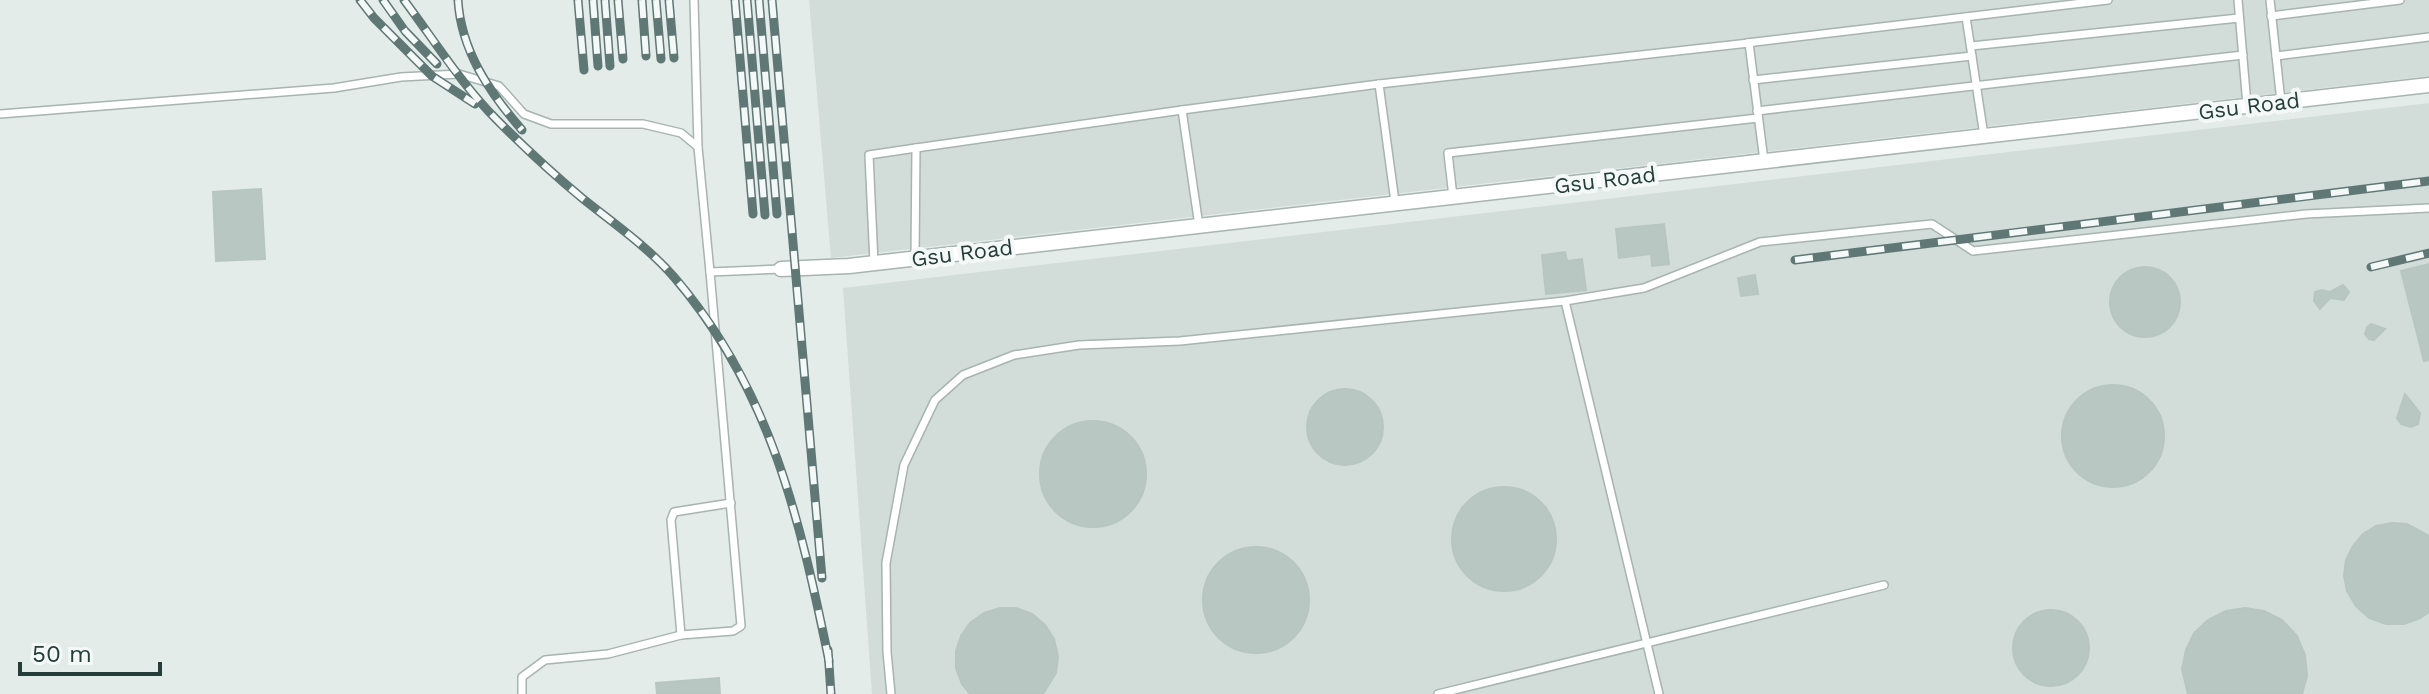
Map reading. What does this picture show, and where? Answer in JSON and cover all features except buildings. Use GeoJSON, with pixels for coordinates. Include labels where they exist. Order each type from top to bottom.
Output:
{"type":"FeatureCollection","features":[{"type":"Feature","properties":{"kind":"street","name":"Gsu Road"},"geometry":{"type":"LineString","coordinates":[[781,269],[915,259],[2429,85]]}},
{"type":"Feature","properties":{"kind":"lane"},"geometry":{"type":"LineString","coordinates":[[522,694],[522,677],[545,660],[608,654],[681,635],[733,631],[741,626],[698,147],[694,0]]}},
{"type":"Feature","properties":{"kind":"lane"},"geometry":{"type":"LineString","coordinates":[[874,263],[869,155],[1379,84],[2108,0]]}},
{"type":"Feature","properties":{"kind":"lane"},"geometry":{"type":"LineString","coordinates":[[2238,0],[2247,106]]}},
{"type":"Feature","properties":{"kind":"lane"},"geometry":{"type":"LineString","coordinates":[[2270,0],[2281,102]]}},
{"type":"Feature","properties":{"kind":"lane"},"geometry":{"type":"LineString","coordinates":[[2271,16],[2400,0]]}},
{"type":"Feature","properties":{"kind":"lane"},"geometry":{"type":"LineString","coordinates":[[1966,17],[1984,136]]}},
{"type":"Feature","properties":{"kind":"lane"},"geometry":{"type":"LineString","coordinates":[[1971,46],[2239,18]]}},
{"type":"Feature","properties":{"kind":"lane"},"geometry":{"type":"LineString","coordinates":[[2276,56],[2429,37]]}},
{"type":"Feature","properties":{"kind":"lane"},"geometry":{"type":"LineString","coordinates":[[1747,43],[1764,161]]}},
{"type":"Feature","properties":{"kind":"lane"},"geometry":{"type":"LineString","coordinates":[[1453,197],[1448,153],[1977,85],[2243,55]]}},
{"type":"Feature","properties":{"kind":"lane"},"geometry":{"type":"LineString","coordinates":[[1753,80],[1972,56]]}},
{"type":"Feature","properties":{"kind":"lane"},"geometry":{"type":"LineString","coordinates":[[0,114],[334,88],[401,77],[459,74],[499,86],[524,114],[551,124],[643,124],[681,133],[698,147]]}},
{"type":"Feature","properties":{"kind":"lane"},"geometry":{"type":"LineString","coordinates":[[1379,84],[1395,204]]}},
{"type":"Feature","properties":{"kind":"lane"},"geometry":{"type":"LineString","coordinates":[[1182,110],[1199,226]]}},
{"type":"Feature","properties":{"kind":"lane"},"geometry":{"type":"LineString","coordinates":[[915,259],[916,148]]}},
{"type":"Feature","properties":{"kind":"lane"},"geometry":{"type":"LineString","coordinates":[[891,694],[886,563],[904,465],[935,400],[963,375],[1014,355],[1079,345],[1180,341],[1565,301],[1644,288],[1760,242],[1932,224],[1973,251],[2306,214],[2429,208]]}},
{"type":"Feature","properties":{"kind":"lane"},"geometry":{"type":"LineString","coordinates":[[710,272],[781,269]]}},
{"type":"Feature","properties":{"kind":"lane"},"geometry":{"type":"LineString","coordinates":[[1565,301],[1659,694]]}},
{"type":"Feature","properties":{"kind":"lane"},"geometry":{"type":"LineString","coordinates":[[681,635],[671,520],[674,512],[731,503]]}},
{"type":"Feature","properties":{"kind":"lane"},"geometry":{"type":"LineString","coordinates":[[1438,694],[1884,585]]}},
{"type":"Feature","properties":{"kind":"shaded area"},"geometry":{"type":"Polygon","coordinates":[[[809,0],[2429,0],[2429,76],[831,258],[809,0]]]}},
{"type":"Feature","properties":{"kind":"shaded area"},"geometry":{"type":"Polygon","coordinates":[[[2429,103],[2429,694],[872,694],[843,288],[2429,103]]]}},
{"type":"Feature","properties":{"kind":"railway"},"geometry":{"type":"LineString","coordinates":[[360,0],[432,76],[475,104]]}},
{"type":"Feature","properties":{"kind":"railway"},"geometry":{"type":"LineString","coordinates":[[383,0],[405,31],[437,64]]}},
{"type":"Feature","properties":{"kind":"railway"},"geometry":{"type":"LineString","coordinates":[[404,0],[460,77],[497,120],[560,179],[653,256],[674,277],[707,320],[735,365],[777,458],[806,557],[829,661]]}},
{"type":"Feature","properties":{"kind":"railway"},"geometry":{"type":"LineString","coordinates":[[458,0],[460,19],[471,54],[488,86],[522,130]]}},
{"type":"Feature","properties":{"kind":"railway"},"geometry":{"type":"LineString","coordinates":[[578,0],[584,70]]}},
{"type":"Feature","properties":{"kind":"railway"},"geometry":{"type":"LineString","coordinates":[[593,0],[598,66]]}},
{"type":"Feature","properties":{"kind":"railway"},"geometry":{"type":"LineString","coordinates":[[605,0],[610,66]]}},
{"type":"Feature","properties":{"kind":"railway"},"geometry":{"type":"LineString","coordinates":[[618,0],[623,59]]}},
{"type":"Feature","properties":{"kind":"railway"},"geometry":{"type":"LineString","coordinates":[[642,0],[646,56]]}},
{"type":"Feature","properties":{"kind":"railway"},"geometry":{"type":"LineString","coordinates":[[656,0],[661,59]]}},
{"type":"Feature","properties":{"kind":"railway"},"geometry":{"type":"LineString","coordinates":[[669,0],[674,58]]}},
{"type":"Feature","properties":{"kind":"railway"},"geometry":{"type":"LineString","coordinates":[[735,0],[753,214]]}},
{"type":"Feature","properties":{"kind":"railway"},"geometry":{"type":"LineString","coordinates":[[747,0],[765,215]]}},
{"type":"Feature","properties":{"kind":"railway"},"geometry":{"type":"LineString","coordinates":[[759,0],[777,214]]}},
{"type":"Feature","properties":{"kind":"railway"},"geometry":{"type":"LineString","coordinates":[[772,0],[822,578]]}},
{"type":"Feature","properties":{"kind":"railway"},"geometry":{"type":"LineString","coordinates":[[1795,260],[2429,181]]}},
{"type":"Feature","properties":{"kind":"railway"},"geometry":{"type":"LineString","coordinates":[[2371,267],[2429,253]]}},
{"type":"Feature","properties":{"kind":"railway"},"geometry":{"type":"LineString","coordinates":[[828,650],[831,694]]}}]}
